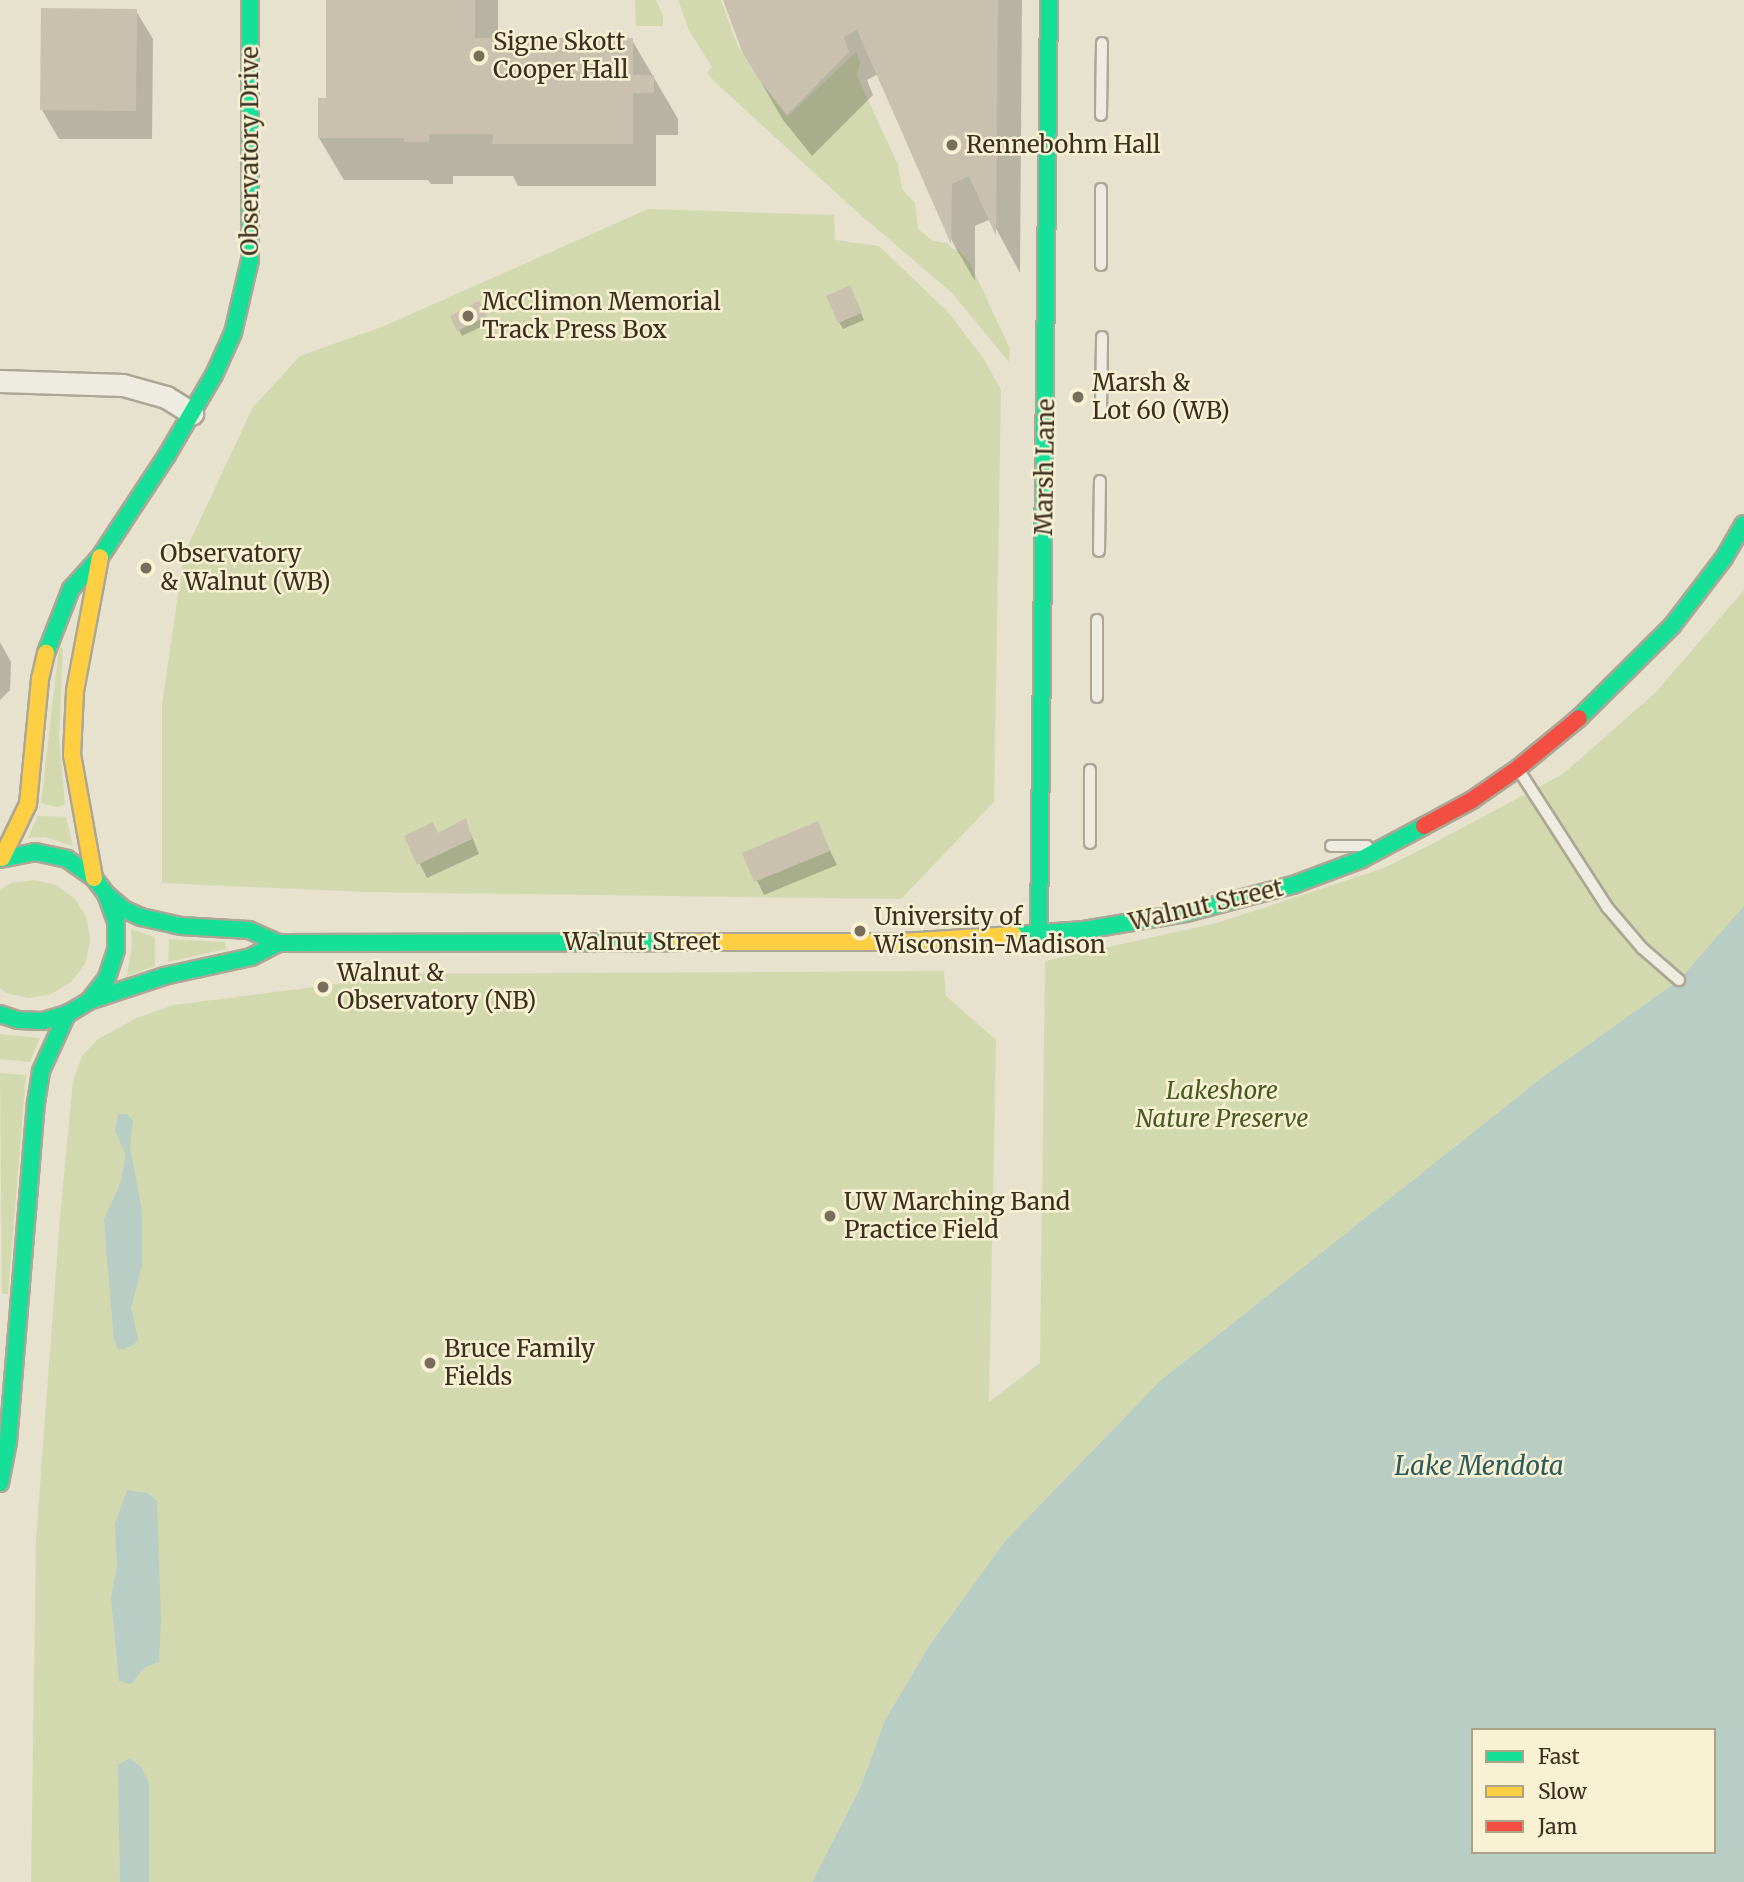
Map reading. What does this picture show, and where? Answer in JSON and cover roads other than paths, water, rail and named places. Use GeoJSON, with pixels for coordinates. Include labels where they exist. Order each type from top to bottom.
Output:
{"type":"FeatureCollection","features":[{"type":"Feature","properties":{"kind":"street","name":"Observatory Drive"},"geometry":{"type":"LineString","coordinates":[[1,858],[29,804],[35,719],[49,640],[71,589],[100,557],[192,414],[233,332],[250,260],[250,0]]}},
{"type":"Feature","properties":{"kind":"street","name":"Marsh Lane"},"geometry":{"type":"LineString","coordinates":[[1039,934],[1049,0]]}},
{"type":"Feature","properties":{"kind":"street"},"geometry":{"type":"LineString","coordinates":[[0,381],[122,385],[166,397],[192,414]]}},
{"type":"Feature","properties":{"kind":"street","name":"Walnut Street"},"geometry":{"type":"LineString","coordinates":[[106,894],[122,909],[141,917],[181,926],[249,930],[278,943],[889,942],[1039,934],[1132,925],[1293,885],[1387,846],[1472,800],[1515,771],[1599,701],[1672,626],[1724,558],[1744,524]]}},
{"type":"Feature","properties":{"kind":"street","name":"Observatory Drive"},"geometry":{"type":"LineString","coordinates":[[94,878],[79,808],[72,755],[75,691],[100,557]]}},
{"type":"Feature","properties":{"kind":"street"},"geometry":{"type":"LineString","coordinates":[[0,1014],[18,1020],[43,1021],[67,1014],[89,1001],[107,978],[116,950],[116,921],[106,894],[94,878],[67,859],[35,852],[1,858]]}},
{"type":"Feature","properties":{"kind":"street","name":"Walnut Street"},"geometry":{"type":"LineString","coordinates":[[89,1001],[164,976],[251,957],[278,943]]}},
{"type":"Feature","properties":{"kind":"street"},"geometry":{"type":"LineString","coordinates":[[0,1483],[8,1442],[36,1103],[41,1071],[67,1014]]}},
{"type":"Feature","properties":{"kind":"lane"},"geometry":{"type":"LineString","coordinates":[[1101,115],[1102,43]]}},
{"type":"Feature","properties":{"kind":"lane"},"geometry":{"type":"LineString","coordinates":[[1101,188],[1101,265]]}},
{"type":"Feature","properties":{"kind":"lane"},"geometry":{"type":"LineString","coordinates":[[1101,337],[1101,411]]}},
{"type":"Feature","properties":{"kind":"lane"},"geometry":{"type":"LineString","coordinates":[[1099,551],[1100,481]]}},
{"type":"Feature","properties":{"kind":"lane"},"geometry":{"type":"LineString","coordinates":[[1704,558],[1724,558]]}},
{"type":"Feature","properties":{"kind":"lane"},"geometry":{"type":"LineString","coordinates":[[1097,620],[1097,697]]}},
{"type":"Feature","properties":{"kind":"lane"},"geometry":{"type":"LineString","coordinates":[[1650,626],[1672,626]]}},
{"type":"Feature","properties":{"kind":"lane"},"geometry":{"type":"LineString","coordinates":[[1575,700],[1599,701]]}},
{"type":"Feature","properties":{"kind":"lane"},"geometry":{"type":"LineString","coordinates":[[1090,770],[1090,843]]}},
{"type":"Feature","properties":{"kind":"lane"},"geometry":{"type":"LineString","coordinates":[[1484,772],[1515,771],[1607,907],[1642,948],[1679,980]]}},
{"type":"Feature","properties":{"kind":"lane"},"geometry":{"type":"LineString","coordinates":[[1331,846],[1387,846]]}},
{"type":"Feature","properties":{"kind":"water","name":"Lake Mendota"},"geometry":{"type":"Polygon","coordinates":[[[1744,906],[1744,1882],[812,1882],[861,1786],[885,1720],[931,1643],[1005,1541],[1161,1380],[1544,1076],[1679,980],[1744,906]]]}},
{"type":"Feature","properties":{"kind":"water"},"geometry":{"type":"Polygon","coordinates":[[[118,1114],[127,1114],[133,1121],[130,1147],[142,1211],[142,1266],[131,1308],[138,1339],[134,1345],[124,1349],[118,1349],[114,1340],[104,1219],[120,1184],[126,1155],[115,1131],[118,1114]]]}},
{"type":"Feature","properties":{"kind":"water"},"geometry":{"type":"Polygon","coordinates":[[[127,1490],[147,1493],[157,1501],[161,1620],[159,1662],[145,1667],[131,1684],[119,1681],[111,1597],[117,1567],[115,1524],[127,1490]]]}},
{"type":"Feature","properties":{"kind":"water"},"geometry":{"type":"Polygon","coordinates":[[[130,1758],[141,1767],[149,1783],[149,1882],[120,1882],[118,1765],[130,1758]]]}},
{"type":"Feature","properties":{"kind":"place","name":"Signe Skott Cooper Hall"},"geometry":{"type":"Point","coordinates":[479,56]}},
{"type":"Feature","properties":{"kind":"place","name":"Rennebohm Hall"},"geometry":{"type":"Point","coordinates":[952,145]}},
{"type":"Feature","properties":{"kind":"place","name":"McClimon Memorial Track Press Box"},"geometry":{"type":"Point","coordinates":[468,316]}},
{"type":"Feature","properties":{"kind":"place","name":"Marsh & Lot 60 (WB)"},"geometry":{"type":"Point","coordinates":[1078,397]}},
{"type":"Feature","properties":{"kind":"place","name":"Observatory & Walnut (WB)"},"geometry":{"type":"Point","coordinates":[146,568]}},
{"type":"Feature","properties":{"kind":"place","name":"University of Wisconsin-Madison"},"geometry":{"type":"Point","coordinates":[860,931]}},
{"type":"Feature","properties":{"kind":"place","name":"Walnut & Observatory (NB)"},"geometry":{"type":"Point","coordinates":[323,987]}},
{"type":"Feature","properties":{"kind":"place","name":"UW Marching Band Practice Field"},"geometry":{"type":"Point","coordinates":[830,1216]}},
{"type":"Feature","properties":{"kind":"place","name":"Bruce Family Fields"},"geometry":{"type":"Point","coordinates":[430,1363]}},
{"type":"Feature","properties":{"kind":"park label","name":"Lakeshore Nature Preserve"},"geometry":{"type":"Point","coordinates":[1222,1105]}}]}
